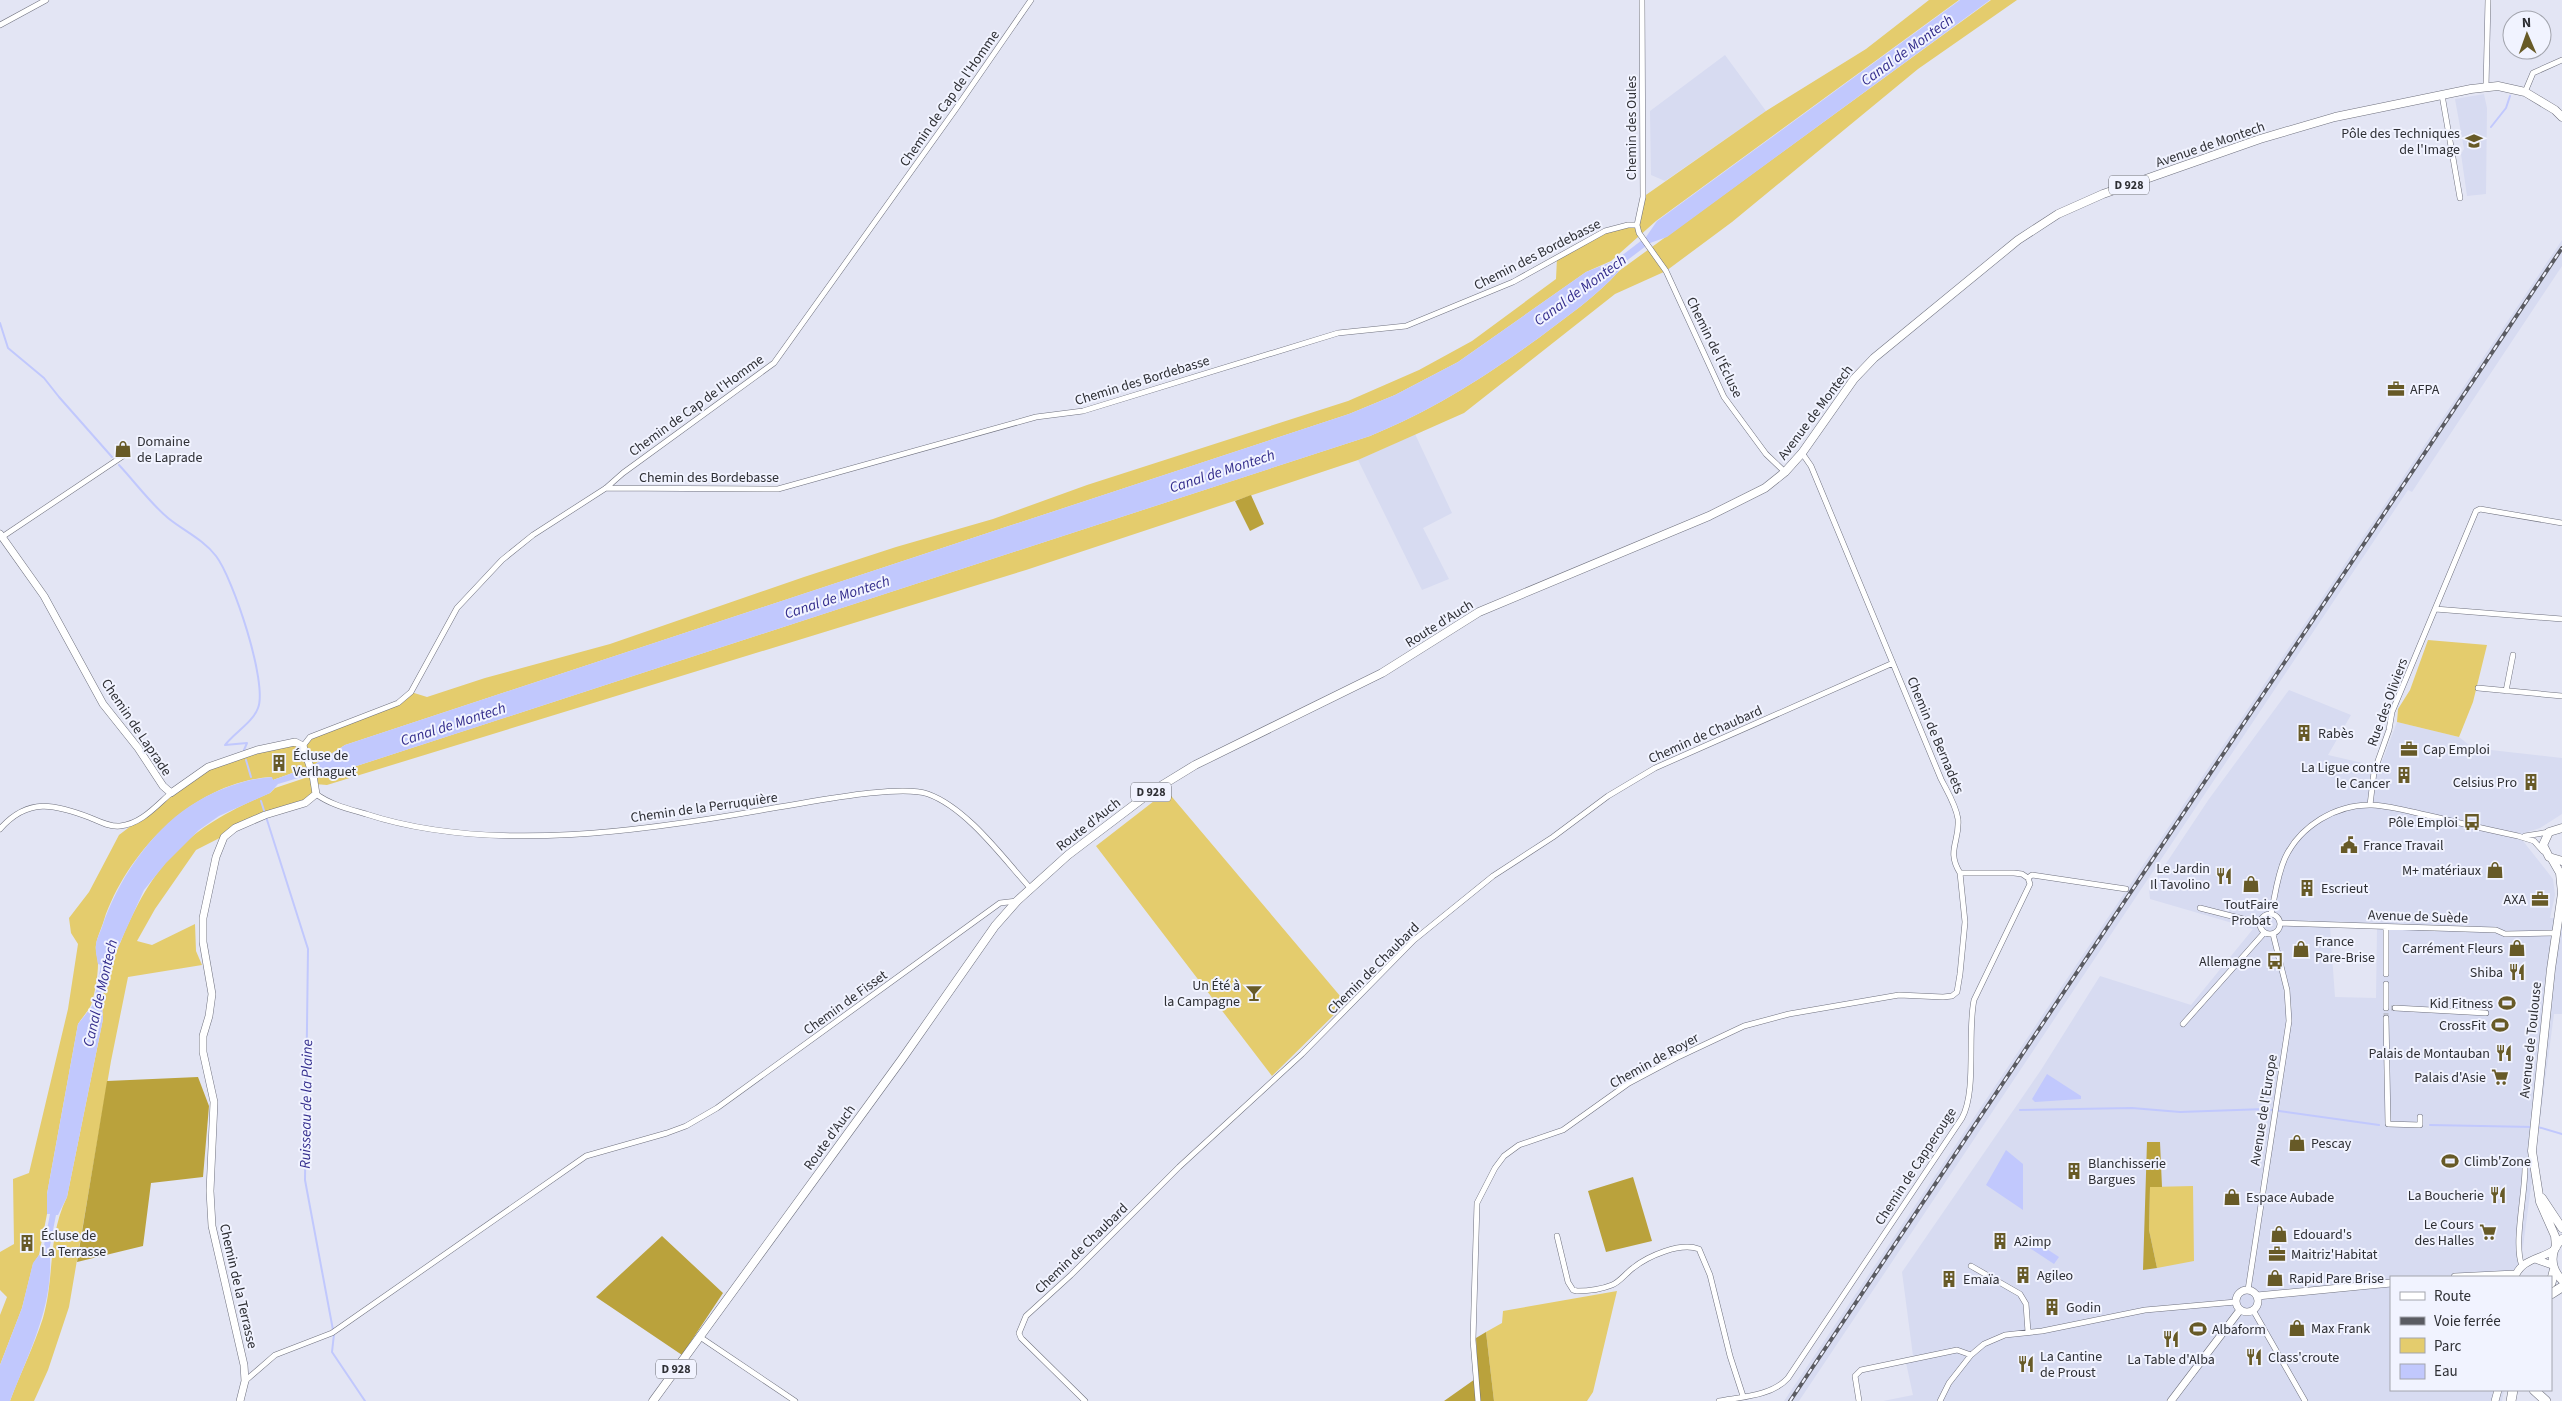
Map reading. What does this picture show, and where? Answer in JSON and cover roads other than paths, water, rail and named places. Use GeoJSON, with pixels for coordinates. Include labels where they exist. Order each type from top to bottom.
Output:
{"type":"FeatureCollection","features":[{"type":"Feature","properties":{"kind":"highway"},"geometry":{"type":"LineString","coordinates":[[2552,1276],[2553,1268]]}},
{"type":"Feature","properties":{"kind":"highway"},"geometry":{"type":"LineString","coordinates":[[2535,1391],[2546,1401]]}},
{"type":"Feature","properties":{"kind":"main road","name":"Avenue de Montech"},"geometry":{"type":"LineString","coordinates":[[1785,472],[1802,453],[1854,379],[1874,358],[2018,240],[2058,214],[2103,194],[2260,139],[2335,117],[2442,95],[2498,86],[2525,92],[2550,106],[2562,117]]}},
{"type":"Feature","properties":{"kind":"main road","name":"Route d'Auch"},"geometry":{"type":"LineString","coordinates":[[653,1401],[902,1059],[995,926],[1017,901],[1110,821],[1151,792],[1195,765],[1382,673],[1492,605],[1709,516],[1766,488],[1785,472]]}},
{"type":"Feature","properties":{"kind":"main road"},"geometry":{"type":"LineString","coordinates":[[2561,827],[2549,832],[2543,845],[2549,856],[2562,861]]}},
{"type":"Feature","properties":{"kind":"main road","name":"Avenue de Toulouse"},"geometry":{"type":"LineString","coordinates":[[2549,856],[2560,873],[2562,893],[2555,933],[2532,1151],[2538,1190],[2543,1211],[2555,1236],[2555,1248]]}},
{"type":"Feature","properties":{"kind":"main road","name":"Avenue de Toulouse"},"geometry":{"type":"LineString","coordinates":[[2538,1190],[2562,1228]]}},
{"type":"Feature","properties":{"kind":"main road"},"geometry":{"type":"LineString","coordinates":[[2562,1239],[2555,1248],[2553,1268],[2562,1280]]}},
{"type":"Feature","properties":{"kind":"street"},"geometry":{"type":"LineString","coordinates":[[0,25],[46,0]]}},
{"type":"Feature","properties":{"kind":"street","name":"Chemin de Cap de l'Homme"},"geometry":{"type":"LineString","coordinates":[[303,746],[310,737],[398,703],[411,692],[457,608],[502,560],[533,534],[606,488],[623,473],[774,363],[955,110],[1031,0]]}},
{"type":"Feature","properties":{"kind":"street","name":"Chemin des Oules"},"geometry":{"type":"LineString","coordinates":[[1637,225],[1643,197],[1642,0]]}},
{"type":"Feature","properties":{"kind":"street"},"geometry":{"type":"LineString","coordinates":[[2486,87],[2488,0]]}},
{"type":"Feature","properties":{"kind":"street"},"geometry":{"type":"LineString","coordinates":[[2525,92],[2533,73],[2562,60]]}},
{"type":"Feature","properties":{"kind":"street"},"geometry":{"type":"LineString","coordinates":[[2442,95],[2460,198]]}},
{"type":"Feature","properties":{"kind":"street","name":"Chemin des Bordebasse"},"geometry":{"type":"LineString","coordinates":[[606,488],[778,490],[1036,417],[1083,411],[1338,333],[1406,326],[1513,282],[1605,231],[1628,225],[1637,225]]}},
{"type":"Feature","properties":{"kind":"street","name":"Chemin de l'Écluse"},"geometry":{"type":"LineString","coordinates":[[1637,225],[1640,234],[1666,271],[1724,397],[1766,454],[1785,472]]}},
{"type":"Feature","properties":{"kind":"street","name":"Chemin de Bernadets"},"geometry":{"type":"LineString","coordinates":[[1802,453],[1811,466],[1941,779],[1954,806],[1958,830],[1952,854],[1954,863],[1960,873]]}},
{"type":"Feature","properties":{"kind":"street"},"geometry":{"type":"LineString","coordinates":[[1,535],[122,456]]}},
{"type":"Feature","properties":{"kind":"street","name":"Rue des Oliviers"},"geometry":{"type":"LineString","coordinates":[[2370,805],[2374,772],[2389,730],[2392,712],[2472,516],[2480,509],[2562,523]]}},
{"type":"Feature","properties":{"kind":"street","name":"Chemin de Laprade"},"geometry":{"type":"LineString","coordinates":[[1,535],[44,596],[104,704],[138,748],[163,786],[172,793],[208,767],[216,764],[257,750],[295,742],[303,746]]}},
{"type":"Feature","properties":{"kind":"street"},"geometry":{"type":"LineString","coordinates":[[2435,609],[2562,619]]}},
{"type":"Feature","properties":{"kind":"street"},"geometry":{"type":"LineString","coordinates":[[2506,691],[2513,655]]}},
{"type":"Feature","properties":{"kind":"street","name":"Chemin de Chaubard"},"geometry":{"type":"LineString","coordinates":[[1085,1401],[1021,1338],[1019,1333],[1026,1316],[1071,1275],[1179,1167],[1302,1054],[1414,940],[1493,876],[1554,837],[1608,796],[1655,768],[1893,663]]}},
{"type":"Feature","properties":{"kind":"street"},"geometry":{"type":"LineString","coordinates":[[2478,688],[2562,696]]}},
{"type":"Feature","properties":{"kind":"street"},"geometry":{"type":"LineString","coordinates":[[303,746],[313,775],[316,794]]}},
{"type":"Feature","properties":{"kind":"street","name":"Chemin de la Perruquière"},"geometry":{"type":"LineString","coordinates":[[316,794],[326,801],[389,822],[475,835],[641,829],[685,824],[838,797],[898,792],[925,793],[945,801],[966,819],[1031,889]]}},
{"type":"Feature","properties":{"kind":"street"},"geometry":{"type":"LineString","coordinates":[[0,829],[17,813],[39,806],[57,807],[104,824],[120,826],[139,820],[172,793]]}},
{"type":"Feature","properties":{"kind":"street","name":"Chemin de la Terrasse"},"geometry":{"type":"LineString","coordinates":[[240,1401],[245,1382],[244,1365],[212,1226],[210,1191],[214,1102],[203,1052],[203,1036],[209,1016],[212,994],[203,942],[203,918],[216,857],[224,837],[235,828],[267,814],[305,803],[316,794]]}},
{"type":"Feature","properties":{"kind":"street"},"geometry":{"type":"LineString","coordinates":[[2271,914],[2283,863],[2309,827],[2336,811],[2370,805],[2405,810],[2534,841],[2549,856]]}},
{"type":"Feature","properties":{"kind":"street"},"geometry":{"type":"LineString","coordinates":[[2518,836],[2531,836],[2549,832]]}},
{"type":"Feature","properties":{"kind":"street"},"geometry":{"type":"LineString","coordinates":[[1960,873],[2014,873],[2022,874],[2028,878],[2032,875],[2126,889]]}},
{"type":"Feature","properties":{"kind":"street","name":"Chemin de Royer"},"geometry":{"type":"LineString","coordinates":[[1478,1401],[1473,1340],[1477,1203],[1495,1168],[1504,1156],[1519,1145],[1563,1130],[1629,1083],[1676,1058],[1744,1026],[1789,1014],[1900,995],[1943,998],[1952,996],[1957,992],[1965,922],[1960,873]]}},
{"type":"Feature","properties":{"kind":"street","name":"Chemin de Capperouge"},"geometry":{"type":"LineString","coordinates":[[1719,1401],[1776,1387],[1788,1378],[1965,1114],[1969,1097],[1970,1020],[1974,1000],[2030,884],[2028,878]]}},
{"type":"Feature","properties":{"kind":"street","name":"Chemin de Fisset"},"geometry":{"type":"LineString","coordinates":[[245,1382],[275,1355],[335,1331],[586,1156],[686,1126],[732,1097],[1000,903],[1017,901]]}},
{"type":"Feature","properties":{"kind":"street"},"geometry":{"type":"LineString","coordinates":[[2200,908],[2259,923],[2264,933]]}},
{"type":"Feature","properties":{"kind":"street"},"geometry":{"type":"LineString","coordinates":[[2259,923],[2264,915],[2271,914],[2276,916],[2280,923],[2279,930],[2273,934],[2264,933]]}},
{"type":"Feature","properties":{"kind":"street","name":"Avenue de Suède"},"geometry":{"type":"LineString","coordinates":[[2280,923],[2496,930],[2505,934],[2555,933]]}},
{"type":"Feature","properties":{"kind":"street"},"geometry":{"type":"LineString","coordinates":[[2386,927],[2386,974]]}},
{"type":"Feature","properties":{"kind":"street"},"geometry":{"type":"LineString","coordinates":[[2183,1024],[2264,933]]}},
{"type":"Feature","properties":{"kind":"street","name":"Avenue de l'Europe"},"geometry":{"type":"LineString","coordinates":[[2248,1290],[2289,1006],[2273,934]]}},
{"type":"Feature","properties":{"kind":"street"},"geometry":{"type":"LineString","coordinates":[[2386,984],[2386,1008]]}},
{"type":"Feature","properties":{"kind":"street"},"geometry":{"type":"LineString","coordinates":[[2394,1008],[2486,1013]]}},
{"type":"Feature","properties":{"kind":"street"},"geometry":{"type":"LineString","coordinates":[[2386,1018],[2388,1124],[2420,1125],[2420,1117]]}},
{"type":"Feature","properties":{"kind":"street"},"geometry":{"type":"LineString","coordinates":[[2522,1266],[2518,1252],[2524,1199],[2525,1164]]}},
{"type":"Feature","properties":{"kind":"street"},"geometry":{"type":"LineString","coordinates":[[1557,1236],[1568,1282],[1573,1290],[1577,1291],[1612,1285],[1633,1268],[1652,1257],[1682,1248],[1692,1247],[1699,1249],[1710,1274],[1742,1396]]}},
{"type":"Feature","properties":{"kind":"street"},"geometry":{"type":"LineString","coordinates":[[2515,1276],[2522,1266],[2555,1248]]}},
{"type":"Feature","properties":{"kind":"street"},"geometry":{"type":"LineString","coordinates":[[2535,1259],[2553,1268]]}},
{"type":"Feature","properties":{"kind":"street"},"geometry":{"type":"LineString","coordinates":[[1971,1266],[2020,1294],[2026,1304],[2028,1332]]}},
{"type":"Feature","properties":{"kind":"street"},"geometry":{"type":"LineString","coordinates":[[2257,1296],[2257,1306],[2253,1310],[2246,1312],[2240,1310],[2236,1302],[2239,1293],[2248,1290],[2257,1296],[2390,1283]]}},
{"type":"Feature","properties":{"kind":"street"},"geometry":{"type":"LineString","coordinates":[[1940,1401],[1949,1383],[1971,1355],[1984,1344],[1996,1338],[2145,1310],[2236,1302]]}},
{"type":"Feature","properties":{"kind":"street"},"geometry":{"type":"LineString","coordinates":[[2171,1401],[2240,1310]]}},
{"type":"Feature","properties":{"kind":"street"},"geometry":{"type":"LineString","coordinates":[[2253,1310],[2305,1401]]}},
{"type":"Feature","properties":{"kind":"street"},"geometry":{"type":"LineString","coordinates":[[700,1337],[795,1401]]}},
{"type":"Feature","properties":{"kind":"street"},"geometry":{"type":"LineString","coordinates":[[1859,1401],[1855,1376],[1861,1370],[1957,1350],[1971,1355]]}},
{"type":"Feature","properties":{"kind":"water","name":"Canal de Montech"},"geometry":{"type":"Polygon","coordinates":[[[1960,0],[1990,0],[1667,237],[1650,243],[1617,268],[1619,271],[1591,298],[1540,337],[1458,392],[1394,426],[1370,436],[335,773],[315,773],[278,784],[270,793],[219,816],[199,830],[166,863],[144,890],[109,967],[106,967],[99,1007],[102,1007],[103,1019],[67,1197],[58,1215],[56,1215],[48,1256],[50,1256],[50,1275],[48,1294],[38,1330],[10,1401],[0,1401],[0,1365],[22,1308],[33,1263],[39,1255],[42,1256],[50,1214],[47,1214],[47,1194],[78,1024],[93,1005],[101,965],[98,964],[97,941],[116,893],[136,860],[161,830],[190,806],[219,790],[240,783],[272,777],[273,780],[312,766],[345,745],[1349,414],[1395,395],[1458,362],[1586,272],[1616,260],[1646,237],[1657,221],[1960,0]]]}},
{"type":"Feature","properties":{"kind":"water"},"geometry":{"type":"Polygon","coordinates":[[[2047,1074],[2081,1096],[2081,1099],[2035,1102],[2032,1099],[2047,1074]]]}},
{"type":"Feature","properties":{"kind":"water"},"geometry":{"type":"Polygon","coordinates":[[[2006,1150],[2023,1164],[2023,1210],[1986,1185],[2006,1150]]]}},
{"type":"Feature","properties":{"kind":"water"},"geometry":{"type":"Polygon","coordinates":[[[2027,1236],[2059,1257],[2054,1264],[2022,1243],[2027,1236]]]}},
{"type":"Feature","properties":{"kind":"waterway"},"geometry":{"type":"LineString","coordinates":[[2491,127],[2506,108],[2510,96]]}},
{"type":"Feature","properties":{"kind":"waterway"},"geometry":{"type":"LineString","coordinates":[[0,323],[8,348],[44,378],[112,457]]}},
{"type":"Feature","properties":{"kind":"waterway"},"geometry":{"type":"LineString","coordinates":[[119,465],[161,512],[211,550],[223,568],[231,586],[254,655],[260,695],[256,713],[225,745],[247,743],[244,750]]}},
{"type":"Feature","properties":{"kind":"waterway","name":"Ruisseau de la Plaine"},"geometry":{"type":"LineString","coordinates":[[246,760],[251,777]]}},
{"type":"Feature","properties":{"kind":"waterway","name":"Ruisseau de la Plaine"},"geometry":{"type":"LineString","coordinates":[[261,801],[308,949],[305,1180],[333,1330]]}},
{"type":"Feature","properties":{"kind":"waterway"},"geometry":{"type":"LineString","coordinates":[[2020,1110],[2132,1108],[2180,1112],[2265,1109],[2379,1125]]}},
{"type":"Feature","properties":{"kind":"waterway"},"geometry":{"type":"LineString","coordinates":[[2430,1125],[2533,1127]]}},
{"type":"Feature","properties":{"kind":"waterway"},"geometry":{"type":"LineString","coordinates":[[2538,1127],[2562,1134]]}},
{"type":"Feature","properties":{"kind":"waterway","name":"Ruisseau de la Plaine"},"geometry":{"type":"LineString","coordinates":[[334,1334],[332,1352],[365,1401]]}},
{"type":"Feature","properties":{"kind":"tunnel"},"geometry":{"type":"LineString","coordinates":[[2386,1018],[2386,1008],[2395,1008]]}},
{"type":"Feature","properties":{"kind":"railway"},"geometry":{"type":"LineString","coordinates":[[1790,1401],[2562,248]]}},
{"type":"Feature","properties":{"kind":"place","name":"Pôle des Techniques de l'Image"},"geometry":{"type":"Point","coordinates":[2474,141]}},
{"type":"Feature","properties":{"kind":"place","name":"AFPA"},"geometry":{"type":"Point","coordinates":[2396,389]}},
{"type":"Feature","properties":{"kind":"place","name":"Domaine de Laprade"},"geometry":{"type":"Point","coordinates":[123,449]}},
{"type":"Feature","properties":{"kind":"place","name":"Rabès"},"geometry":{"type":"Point","coordinates":[2304,733]}},
{"type":"Feature","properties":{"kind":"place","name":"Cap Emploi"},"geometry":{"type":"Point","coordinates":[2409,749]}},
{"type":"Feature","properties":{"kind":"place","name":"Écluse de Verlhaguet"},"geometry":{"type":"Point","coordinates":[279,763]}},
{"type":"Feature","properties":{"kind":"place","name":"La Ligue contre le Cancer"},"geometry":{"type":"Point","coordinates":[2404,775]}},
{"type":"Feature","properties":{"kind":"place","name":"Celsius Pro"},"geometry":{"type":"Point","coordinates":[2531,782]}},
{"type":"Feature","properties":{"kind":"place","name":"Pôle Emploi"},"geometry":{"type":"Point","coordinates":[2472,822]}},
{"type":"Feature","properties":{"kind":"place","name":"France Travail"},"geometry":{"type":"Point","coordinates":[2349,845]}},
{"type":"Feature","properties":{"kind":"place","name":"M+ matériaux"},"geometry":{"type":"Point","coordinates":[2495,870]}},
{"type":"Feature","properties":{"kind":"place","name":"Le Jardin Il Tavolino"},"geometry":{"type":"Point","coordinates":[2224,876]}},
{"type":"Feature","properties":{"kind":"place","name":"ToutFaire Probat"},"geometry":{"type":"Point","coordinates":[2251,884]}},
{"type":"Feature","properties":{"kind":"place","name":"Escrieut"},"geometry":{"type":"Point","coordinates":[2307,888]}},
{"type":"Feature","properties":{"kind":"place","name":"AXA"},"geometry":{"type":"Point","coordinates":[2540,899]}},
{"type":"Feature","properties":{"kind":"place","name":"Carrément Fleurs"},"geometry":{"type":"Point","coordinates":[2517,948]}},
{"type":"Feature","properties":{"kind":"place","name":"France Pare-Brise"},"geometry":{"type":"Point","coordinates":[2301,949]}},
{"type":"Feature","properties":{"kind":"place","name":"Allemagne"},"geometry":{"type":"Point","coordinates":[2275,961]}},
{"type":"Feature","properties":{"kind":"place","name":"Shiba"},"geometry":{"type":"Point","coordinates":[2517,972]}},
{"type":"Feature","properties":{"kind":"place","name":"Un Été à la Campagne"},"geometry":{"type":"Point","coordinates":[1254,993]}},
{"type":"Feature","properties":{"kind":"place","name":"Kid Fitness"},"geometry":{"type":"Point","coordinates":[2507,1003]}},
{"type":"Feature","properties":{"kind":"place","name":"CrossFit"},"geometry":{"type":"Point","coordinates":[2500,1025]}},
{"type":"Feature","properties":{"kind":"place","name":"Palais de Montauban"},"geometry":{"type":"Point","coordinates":[2504,1053]}},
{"type":"Feature","properties":{"kind":"place","name":"Palais d'Asie"},"geometry":{"type":"Point","coordinates":[2500,1077]}},
{"type":"Feature","properties":{"kind":"place","name":"Pescay"},"geometry":{"type":"Point","coordinates":[2297,1143]}},
{"type":"Feature","properties":{"kind":"place","name":"Climb'Zone"},"geometry":{"type":"Point","coordinates":[2450,1161]}},
{"type":"Feature","properties":{"kind":"place","name":"Blanchisserie Bargues"},"geometry":{"type":"Point","coordinates":[2074,1171]}},
{"type":"Feature","properties":{"kind":"place","name":"La Boucherie"},"geometry":{"type":"Point","coordinates":[2498,1195]}},
{"type":"Feature","properties":{"kind":"place","name":"Espace Aubade"},"geometry":{"type":"Point","coordinates":[2232,1197]}},
{"type":"Feature","properties":{"kind":"place","name":"Le Cours des Halles"},"geometry":{"type":"Point","coordinates":[2488,1232]}},
{"type":"Feature","properties":{"kind":"place","name":"Edouard's"},"geometry":{"type":"Point","coordinates":[2279,1234]}},
{"type":"Feature","properties":{"kind":"place","name":"A2imp"},"geometry":{"type":"Point","coordinates":[2000,1241]}},
{"type":"Feature","properties":{"kind":"place","name":"Écluse de La Terrasse"},"geometry":{"type":"Point","coordinates":[27,1243]}},
{"type":"Feature","properties":{"kind":"place","name":"Maitriz'Habitat"},"geometry":{"type":"Point","coordinates":[2277,1254]}},
{"type":"Feature","properties":{"kind":"place","name":"Agileo"},"geometry":{"type":"Point","coordinates":[2023,1275]}},
{"type":"Feature","properties":{"kind":"place","name":"Rapid Pare Brise"},"geometry":{"type":"Point","coordinates":[2275,1278]}},
{"type":"Feature","properties":{"kind":"place","name":"Emaïa"},"geometry":{"type":"Point","coordinates":[1949,1279]}},
{"type":"Feature","properties":{"kind":"place","name":"Godin"},"geometry":{"type":"Point","coordinates":[2052,1307]}},
{"type":"Feature","properties":{"kind":"place","name":"Max Frank"},"geometry":{"type":"Point","coordinates":[2297,1328]}},
{"type":"Feature","properties":{"kind":"place","name":"Albaform"},"geometry":{"type":"Point","coordinates":[2198,1329]}},
{"type":"Feature","properties":{"kind":"place","name":"La Table d'Alba"},"geometry":{"type":"Point","coordinates":[2171,1339]}},
{"type":"Feature","properties":{"kind":"place","name":"Class'croute"},"geometry":{"type":"Point","coordinates":[2254,1357]}},
{"type":"Feature","properties":{"kind":"place","name":"La Cantine de Proust"},"geometry":{"type":"Point","coordinates":[2026,1364]}}]}
